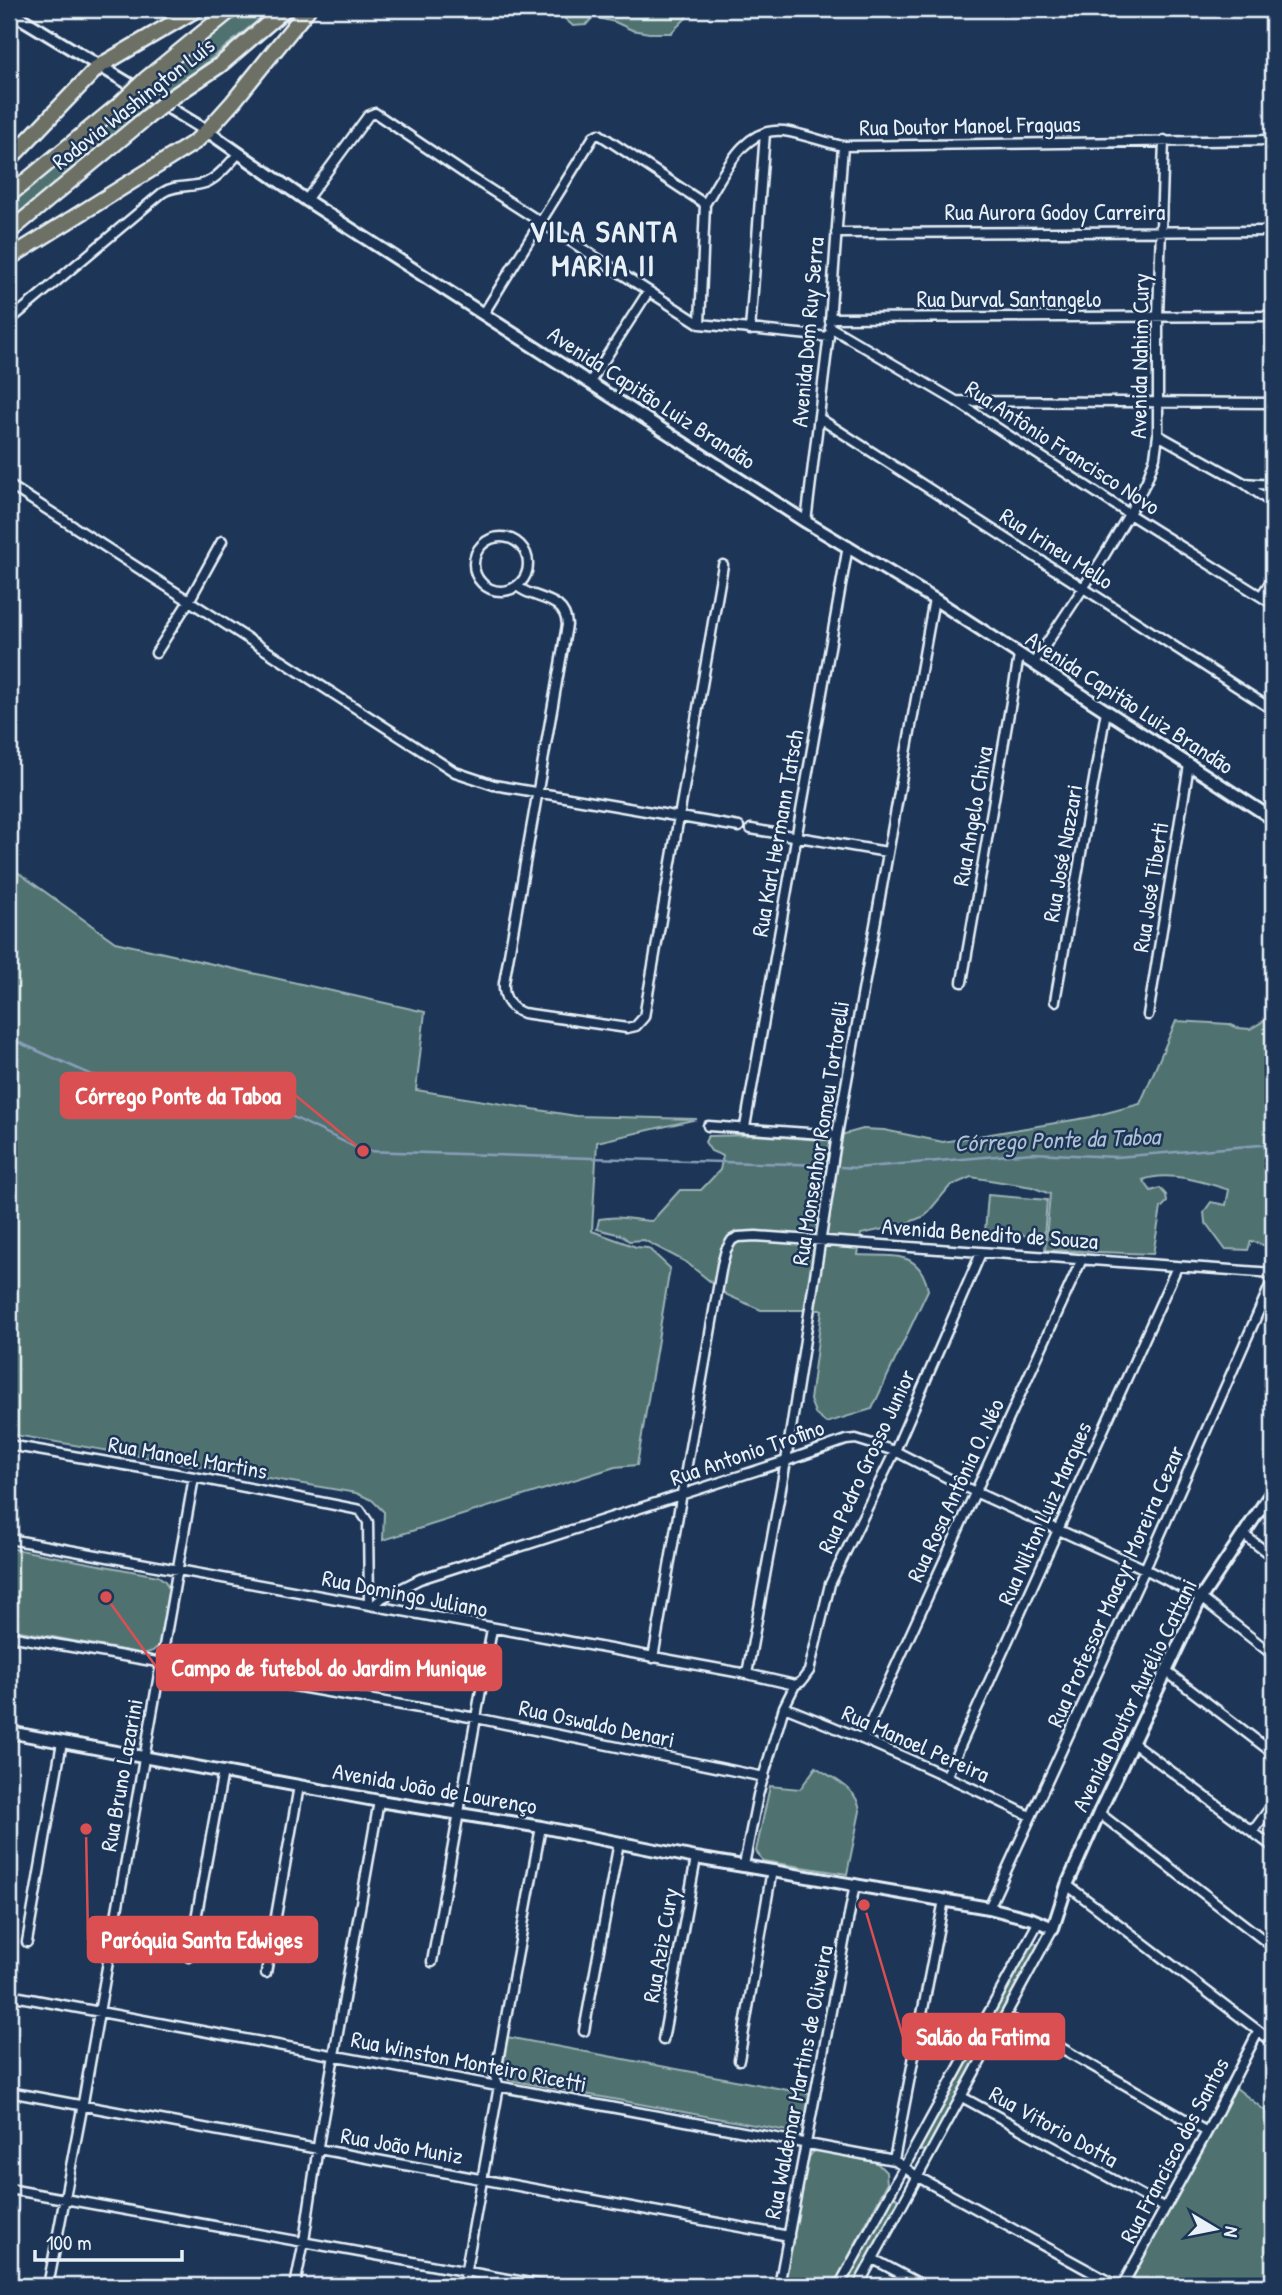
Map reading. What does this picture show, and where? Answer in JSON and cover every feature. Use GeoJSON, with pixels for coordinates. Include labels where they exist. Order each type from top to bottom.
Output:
{"type":"FeatureCollection","features":[{"type":"Feature","properties":{"kind":"highway"},"geometry":{"type":"LineString","coordinates":[[9,160],[98,67],[197,9]]}},
{"type":"Feature","properties":{"kind":"highway","name":"Rodovia Washington Luís"},"geometry":{"type":"LineString","coordinates":[[9,195],[232,9]]}},
{"type":"Feature","properties":{"kind":"highway","name":"Rodovia Washington Luís"},"geometry":{"type":"LineString","coordinates":[[9,232],[147,117],[219,65],[285,9]]}},
{"type":"Feature","properties":{"kind":"highway"},"geometry":{"type":"LineString","coordinates":[[9,258],[195,142],[308,9]]}},
{"type":"Feature","properties":{"kind":"street","name":"Avenida Capitão Luiz Brandão"},"geometry":{"type":"LineString","coordinates":[[9,11],[207,131],[306,200],[806,522],[934,599],[1273,819]]}},
{"type":"Feature","properties":{"kind":"street"},"geometry":{"type":"LineString","coordinates":[[306,200],[368,116],[371,113],[379,115],[464,173],[700,324],[829,337]]}},
{"type":"Feature","properties":{"kind":"street","name":"Rua Doutor Manoel Fraguas"},"geometry":{"type":"LineString","coordinates":[[765,133],[786,131],[843,146],[1273,139]]}},
{"type":"Feature","properties":{"kind":"street"},"geometry":{"type":"LineString","coordinates":[[700,324],[705,204],[740,150],[753,136],[765,133],[750,330]]}},
{"type":"Feature","properties":{"kind":"street"},"geometry":{"type":"LineString","coordinates":[[484,313],[594,136],[599,134],[705,204]]}},
{"type":"Feature","properties":{"kind":"street","name":"Avenida Nahim Cury"},"geometry":{"type":"LineString","coordinates":[[1033,664],[1129,514],[1147,480],[1155,457],[1158,435],[1158,316],[1164,140]]}},
{"type":"Feature","properties":{"kind":"street","name":"Avenida Dom Ruy Serra"},"geometry":{"type":"LineString","coordinates":[[806,522],[829,337],[843,146]]}},
{"type":"Feature","properties":{"kind":"street"},"geometry":{"type":"LineString","coordinates":[[9,321],[162,192],[213,179],[239,153]]}},
{"type":"Feature","properties":{"kind":"street","name":"Rua Aurora Godoy Carreira"},"geometry":{"type":"LineString","coordinates":[[836,233],[1273,231]]}},
{"type":"Feature","properties":{"kind":"street"},"geometry":{"type":"LineString","coordinates":[[590,382],[648,292]]}},
{"type":"Feature","properties":{"kind":"street","name":"Rua Durval Santangelo"},"geometry":{"type":"LineString","coordinates":[[830,323],[1273,316]]}},
{"type":"Feature","properties":{"kind":"street","name":"Rua Antônio Francisco Novo"},"geometry":{"type":"LineString","coordinates":[[830,323],[1273,604]]}},
{"type":"Feature","properties":{"kind":"street"},"geometry":{"type":"LineString","coordinates":[[956,401],[1273,403]]}},
{"type":"Feature","properties":{"kind":"street","name":"Rua Irineu Mello"},"geometry":{"type":"LineString","coordinates":[[819,418],[1273,710]]}},
{"type":"Feature","properties":{"kind":"street"},"geometry":{"type":"LineString","coordinates":[[1158,435],[1244,483],[1273,504]]}},
{"type":"Feature","properties":{"kind":"street"},"geometry":{"type":"LineString","coordinates":[[1244,483],[1273,485]]}},
{"type":"Feature","properties":{"kind":"street"},"geometry":{"type":"LineString","coordinates":[[9,485],[442,766],[481,782],[739,827]]}},
{"type":"Feature","properties":{"kind":"street"},"geometry":{"type":"LineString","coordinates":[[510,538],[524,551],[527,570],[517,586],[499,591],[482,583],[474,565],[477,553],[485,542],[510,538]]}},
{"type":"Feature","properties":{"kind":"street"},"geometry":{"type":"LineString","coordinates":[[156,653],[222,541]]}},
{"type":"Feature","properties":{"kind":"street","name":"Rua Karl Hermann Tatsch"},"geometry":{"type":"LineString","coordinates":[[745,1127],[848,546]]}},
{"type":"Feature","properties":{"kind":"street"},"geometry":{"type":"LineString","coordinates":[[517,586],[554,601],[562,609],[566,619],[504,988],[509,1003],[523,1013],[627,1028],[636,1026],[642,1020],[723,565]]}},
{"type":"Feature","properties":{"kind":"street"},"geometry":{"type":"LineString","coordinates":[[1261,596],[1273,578]]}},
{"type":"Feature","properties":{"kind":"street","name":"Rua Monsenhor Romeu Tortorelli"},"geometry":{"type":"LineString","coordinates":[[747,1674],[786,1461],[837,1135],[934,599]]}},
{"type":"Feature","properties":{"kind":"street","name":"Rua Angelo Chiva"},"geometry":{"type":"LineString","coordinates":[[962,982],[1019,656]]}},
{"type":"Feature","properties":{"kind":"street","name":"Rua José Nazzari"},"geometry":{"type":"LineString","coordinates":[[1055,1000],[1106,711]]}},
{"type":"Feature","properties":{"kind":"street","name":"Rua José Tiberti"},"geometry":{"type":"LineString","coordinates":[[1148,1015],[1189,765]]}},
{"type":"Feature","properties":{"kind":"street"},"geometry":{"type":"LineString","coordinates":[[751,829],[887,852]]}},
{"type":"Feature","properties":{"kind":"street"},"geometry":{"type":"LineString","coordinates":[[708,1126],[837,1135]]}},
{"type":"Feature","properties":{"kind":"street","name":"Avenida Benedito de Souza"},"geometry":{"type":"LineString","coordinates":[[683,1494],[722,1265],[729,1244],[738,1237],[822,1240],[1273,1273]]}},
{"type":"Feature","properties":{"kind":"street","name":"Rua Pedro Grosso Junior"},"geometry":{"type":"LineString","coordinates":[[744,1866],[758,1795],[784,1707],[794,1685],[801,1682],[809,1671],[830,1584],[895,1451],[981,1253]]}},
{"type":"Feature","properties":{"kind":"street","name":"Rua Rosa Antônia O. Néo"},"geometry":{"type":"LineString","coordinates":[[863,1738],[1082,1259]]}},
{"type":"Feature","properties":{"kind":"street","name":"Rua Nilton Luiz Marques"},"geometry":{"type":"LineString","coordinates":[[947,1775],[1177,1268]]}},
{"type":"Feature","properties":{"kind":"street","name":"Rua Professor Moacyr Moreira Cezar"},"geometry":{"type":"LineString","coordinates":[[989,1908],[1145,1569],[1273,1279]]}},
{"type":"Feature","properties":{"kind":"street","name":"Rua Antonio Trofino"},"geometry":{"type":"LineString","coordinates":[[371,1605],[420,1579],[846,1440],[856,1439],[895,1451],[975,1492],[1145,1569],[1201,1598],[1273,1655]]}},
{"type":"Feature","properties":{"kind":"street","name":"Rua Manoel Martins"},"geometry":{"type":"LineString","coordinates":[[9,1445],[360,1510],[368,1522],[371,1605]]}},
{"type":"Feature","properties":{"kind":"street","name":"Rua Bruno Lazarini"},"geometry":{"type":"LineString","coordinates":[[48,2286],[83,2106],[194,1478]]}},
{"type":"Feature","properties":{"kind":"street","name":"Avenida Doutor Aurélio Cattani"},"geometry":{"type":"LineString","coordinates":[[858,2286],[1053,1928],[1067,1885],[1099,1813],[1201,1598],[1273,1490]]}},
{"type":"Feature","properties":{"kind":"street"},"geometry":{"type":"LineString","coordinates":[[653,1658],[683,1494]]}},
{"type":"Feature","properties":{"kind":"street"},"geometry":{"type":"LineString","coordinates":[[1244,1535],[1273,1557]]}},
{"type":"Feature","properties":{"kind":"street","name":"Rua Domingo Juliano"},"geometry":{"type":"LineString","coordinates":[[9,1539],[747,1674],[794,1685]]}},
{"type":"Feature","properties":{"kind":"street"},"geometry":{"type":"LineString","coordinates":[[432,1962],[492,1629]]}},
{"type":"Feature","properties":{"kind":"street","name":"Rua Oswaldo Denari"},"geometry":{"type":"LineString","coordinates":[[9,1636],[476,1718],[764,1777]]}},
{"type":"Feature","properties":{"kind":"street"},"geometry":{"type":"LineString","coordinates":[[1167,1672],[1273,1753]]}},
{"type":"Feature","properties":{"kind":"street","name":"Rua Manoel Pereira"},"geometry":{"type":"LineString","coordinates":[[784,1707],[947,1775],[1030,1816]]}},
{"type":"Feature","properties":{"kind":"street","name":"Avenida João de Lourenço"},"geometry":{"type":"LineString","coordinates":[[9,1732],[379,1801],[541,1827],[696,1858],[989,1908],[1039,1921]]}},
{"type":"Feature","properties":{"kind":"street"},"geometry":{"type":"LineString","coordinates":[[27,1942],[62,1742]]}},
{"type":"Feature","properties":{"kind":"street"},"geometry":{"type":"LineString","coordinates":[[1133,1743],[1273,1847]]}},
{"type":"Feature","properties":{"kind":"street"},"geometry":{"type":"LineString","coordinates":[[190,1957],[222,1771]]}},
{"type":"Feature","properties":{"kind":"street"},"geometry":{"type":"LineString","coordinates":[[266,1973],[299,1786]]}},
{"type":"Feature","properties":{"kind":"street"},"geometry":{"type":"LineString","coordinates":[[295,2286],[379,1801]]}},
{"type":"Feature","properties":{"kind":"street"},"geometry":{"type":"LineString","coordinates":[[1253,1831],[1273,1804]]}},
{"type":"Feature","properties":{"kind":"street"},"geometry":{"type":"LineString","coordinates":[[1099,1813],[1273,1947]]}},
{"type":"Feature","properties":{"kind":"street"},"geometry":{"type":"LineString","coordinates":[[463,2286],[499,2086],[495,2077],[541,1827]]}},
{"type":"Feature","properties":{"kind":"street"},"geometry":{"type":"LineString","coordinates":[[584,2031],[619,1842]]}},
{"type":"Feature","properties":{"kind":"street","name":"Rua Aziz Cury"},"geometry":{"type":"LineString","coordinates":[[663,2040],[696,1858]]}},
{"type":"Feature","properties":{"kind":"street"},"geometry":{"type":"LineString","coordinates":[[739,2060],[772,1870]]}},
{"type":"Feature","properties":{"kind":"street","name":"Rua Waldemar Martins de Oliveira"},"geometry":{"type":"LineString","coordinates":[[779,2286],[855,1884]]}},
{"type":"Feature","properties":{"kind":"street"},"geometry":{"type":"LineString","coordinates":[[1067,1885],[1273,2042]]}},
{"type":"Feature","properties":{"kind":"street"},"geometry":{"type":"LineString","coordinates":[[894,2160],[944,1900]]}},
{"type":"Feature","properties":{"kind":"street"},"geometry":{"type":"LineString","coordinates":[[839,2286],[1039,1921],[1053,1928]]}},
{"type":"Feature","properties":{"kind":"street","name":"Rua Winston Monteiro Ricetti"},"geometry":{"type":"LineString","coordinates":[[9,1996],[894,2160],[918,2177],[1117,2286]]}},
{"type":"Feature","properties":{"kind":"street"},"geometry":{"type":"LineString","coordinates":[[1006,2016],[1207,2132]]}},
{"type":"Feature","properties":{"kind":"street","name":"Rua Francisco dos Santos"},"geometry":{"type":"LineString","coordinates":[[1122,2286],[1207,2132],[1258,2032]]}},
{"type":"Feature","properties":{"kind":"street","name":"Rua João Muniz"},"geometry":{"type":"LineString","coordinates":[[9,2092],[789,2236]]}},
{"type":"Feature","properties":{"kind":"street","name":"Rua Vitorio Dotta"},"geometry":{"type":"LineString","coordinates":[[962,2097],[1165,2208]]}},
{"type":"Feature","properties":{"kind":"street"},"geometry":{"type":"LineString","coordinates":[[9,2189],[547,2286]]}},
{"type":"Feature","properties":{"kind":"street"},"geometry":{"type":"LineString","coordinates":[[873,2259],[924,2286]]}},
{"type":"Feature","properties":{"kind":"street"},"geometry":{"type":"LineString","coordinates":[[9,2284],[21,2286]]}},
{"type":"Feature","properties":{"kind":"green space"},"geometry":{"type":"Polygon","coordinates":[[[242,9],[272,9],[168,94],[149,86],[242,9]]]}},
{"type":"Feature","properties":{"kind":"green space"},"geometry":{"type":"Polygon","coordinates":[[[554,9],[688,9],[686,18],[671,33],[649,33],[593,17],[586,25],[573,26],[554,9]]]}},
{"type":"Feature","properties":{"kind":"green space"},"geometry":{"type":"Polygon","coordinates":[[[136,95],[149,104],[143,113],[9,225],[9,201],[136,95]]]}},
{"type":"Feature","properties":{"kind":"green space"},"geometry":{"type":"Polygon","coordinates":[[[9,866],[115,942],[425,1012],[416,1090],[576,1116],[697,1119],[597,1142],[592,1231],[636,1247],[648,1248],[670,1268],[637,1465],[615,1467],[383,1540],[384,1512],[372,1500],[356,1493],[9,1434],[9,866]]]}},
{"type":"Feature","properties":{"kind":"green space"},"geometry":{"type":"Polygon","coordinates":[[[1273,1019],[1273,1244],[1263,1245],[1251,1241],[1248,1250],[1225,1249],[1205,1222],[1204,1212],[1211,1202],[1226,1205],[1229,1190],[1186,1178],[1163,1176],[1143,1180],[1151,1191],[1160,1188],[1166,1195],[1167,1202],[1161,1208],[1153,1254],[1045,1250],[1050,1194],[1032,1187],[971,1177],[950,1186],[925,1216],[902,1225],[861,1234],[858,1255],[893,1256],[912,1261],[924,1277],[928,1290],[872,1409],[826,1423],[816,1415],[810,1400],[822,1310],[761,1310],[727,1295],[686,1262],[644,1240],[629,1241],[621,1235],[597,1229],[599,1219],[652,1221],[680,1190],[701,1190],[720,1170],[723,1156],[711,1151],[705,1142],[708,1136],[753,1135],[823,1140],[863,1129],[884,1130],[943,1142],[1091,1117],[1140,1104],[1176,1021],[1229,1024],[1250,1029],[1273,1019]]]}},
{"type":"Feature","properties":{"kind":"green space"},"geometry":{"type":"Polygon","coordinates":[[[988,1195],[1047,1200],[1044,1237],[985,1232],[988,1195]]]}},
{"type":"Feature","properties":{"kind":"green space"},"geometry":{"type":"Polygon","coordinates":[[[9,1548],[158,1576],[165,1581],[169,1589],[159,1645],[144,1654],[9,1629],[9,1548]]]}},
{"type":"Feature","properties":{"kind":"green space"},"geometry":{"type":"Polygon","coordinates":[[[816,1767],[850,1790],[858,1803],[860,1811],[847,1874],[763,1861],[756,1851],[770,1786],[800,1789],[816,1767]]]}},
{"type":"Feature","properties":{"kind":"green space"},"geometry":{"type":"Polygon","coordinates":[[[1036,1943],[1038,1947],[928,2150],[921,2151],[920,2142],[1030,1944],[1036,1943]]]}},
{"type":"Feature","properties":{"kind":"green space"},"geometry":{"type":"Polygon","coordinates":[[[507,2037],[809,2094],[806,2117],[802,2126],[793,2132],[509,2080],[502,2072],[507,2037]]]}},
{"type":"Feature","properties":{"kind":"green space"},"geometry":{"type":"Polygon","coordinates":[[[1235,2087],[1273,2117],[1273,2286],[1127,2286],[1235,2087]]]}},
{"type":"Feature","properties":{"kind":"green space"},"geometry":{"type":"Polygon","coordinates":[[[820,2150],[875,2161],[886,2172],[887,2184],[833,2286],[784,2286],[807,2160],[813,2152],[820,2150]]]}},
{"type":"Feature","properties":{"kind":"green space"},"geometry":{"type":"Polygon","coordinates":[[[892,2197],[899,2202],[853,2286],[844,2286],[892,2197]]]}},
{"type":"Feature","properties":{"kind":"waterway","name":"Córrego Ponte da Taboa"},"geometry":{"type":"LineString","coordinates":[[9,1038],[92,1075],[256,1099],[363,1151],[825,1165]]}},
{"type":"Feature","properties":{"kind":"waterway","name":"Córrego Ponte da Taboa"},"geometry":{"type":"LineString","coordinates":[[841,1167],[1033,1153],[1116,1157],[1273,1144]]}},
{"type":"Feature","properties":{"kind":"place","name":"Córrego Ponte da Taboa"},"geometry":{"type":"Point","coordinates":[363,1151]}},
{"type":"Feature","properties":{"kind":"place","name":"Campo de futebol do Jardim Munique"},"geometry":{"type":"Point","coordinates":[106,1597]}},
{"type":"Feature","properties":{"kind":"place","name":"Paróquia Santa Edwiges"},"geometry":{"type":"Point","coordinates":[86,1829]}},
{"type":"Feature","properties":{"kind":"place","name":"Salão da Fatima"},"geometry":{"type":"Point","coordinates":[864,1905]}},
{"type":"Feature","properties":{"kind":"district","name":"VILA SANTA MARIA II"},"geometry":{"type":"Point","coordinates":[604,248]}}]}
